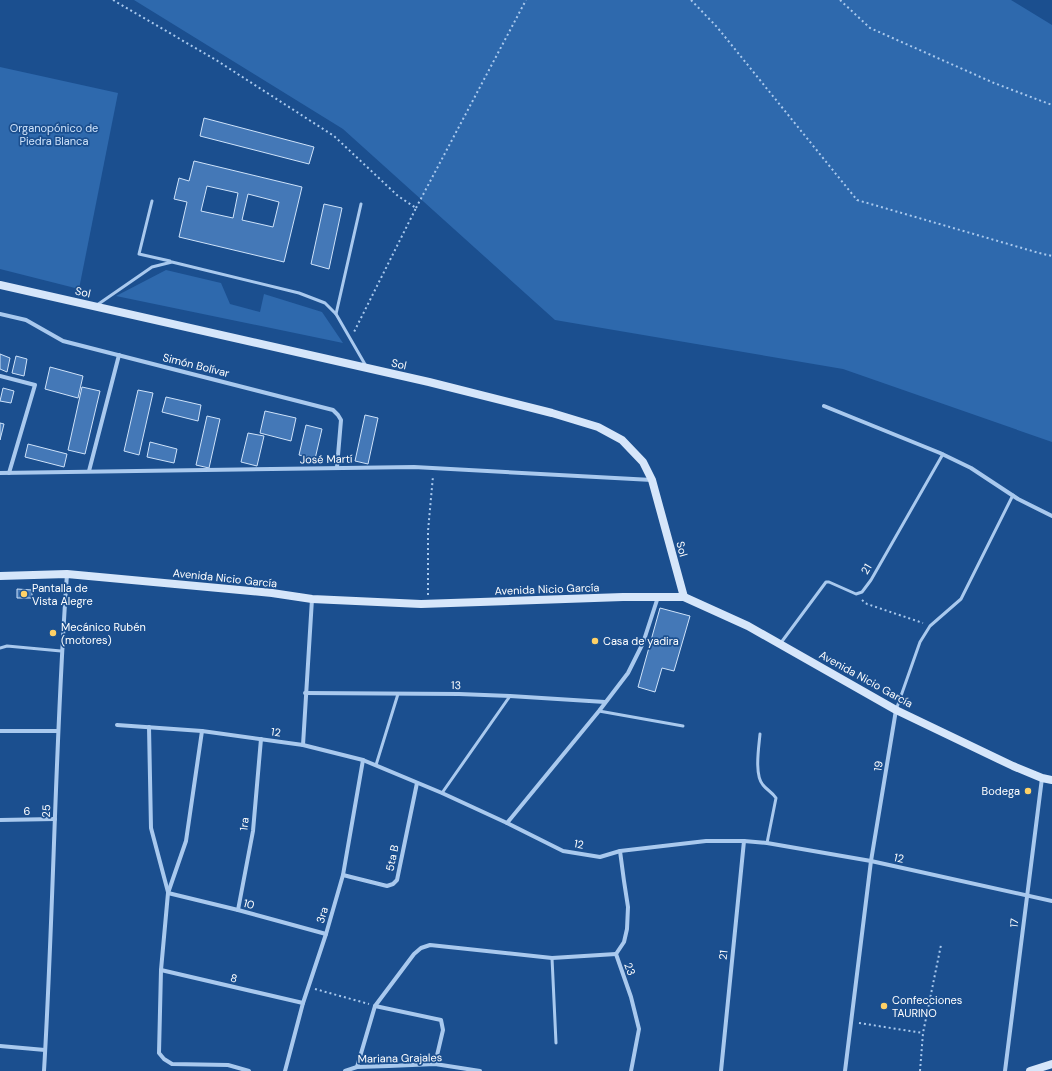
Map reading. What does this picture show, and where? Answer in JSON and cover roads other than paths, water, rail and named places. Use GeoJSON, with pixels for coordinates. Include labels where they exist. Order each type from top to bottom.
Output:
{"type":"FeatureCollection","features":[{"type":"Feature","properties":{"kind":"street","name":"Sol"},"geometry":{"type":"LineString","coordinates":[[0,284],[429,382],[545,411],[598,427],[622,440],[643,462],[652,480],[684,598]]}},
{"type":"Feature","properties":{"kind":"street","name":"Simón Bolívar"},"geometry":{"type":"LineString","coordinates":[[0,314],[26,320],[63,341],[333,410],[341,420],[337,467]]}},
{"type":"Feature","properties":{"kind":"street"},"geometry":{"type":"LineString","coordinates":[[89,471],[119,355]]}},
{"type":"Feature","properties":{"kind":"street"},"geometry":{"type":"LineString","coordinates":[[0,376],[35,385],[9,473]]}},
{"type":"Feature","properties":{"kind":"street"},"geometry":{"type":"LineString","coordinates":[[824,406],[943,454],[971,468],[1013,495],[1052,516]]}},
{"type":"Feature","properties":{"kind":"street","name":"José Martí"},"geometry":{"type":"LineString","coordinates":[[0,473],[414,467],[652,480]]}},
{"type":"Feature","properties":{"kind":"street","name":"Avenida Nicio García"},"geometry":{"type":"LineString","coordinates":[[0,576],[67,574],[312,599],[428,604],[658,597],[684,598],[748,626],[896,710],[1013,766],[1042,778],[1052,780]]}},
{"type":"Feature","properties":{"kind":"street","name":"25"},"geometry":{"type":"LineString","coordinates":[[45,1050],[50,962],[58,731],[67,574]]}},
{"type":"Feature","properties":{"kind":"street"},"geometry":{"type":"LineString","coordinates":[[507,822],[599,711],[628,673],[640,649],[658,597]]}},
{"type":"Feature","properties":{"kind":"street"},"geometry":{"type":"LineString","coordinates":[[303,745],[305,693],[312,599]]}},
{"type":"Feature","properties":{"kind":"street","name":"13"},"geometry":{"type":"LineString","coordinates":[[305,693],[510,696],[605,702]]}},
{"type":"Feature","properties":{"kind":"street","name":"19"},"geometry":{"type":"LineString","coordinates":[[845,1071],[871,861],[896,710]]}},
{"type":"Feature","properties":{"kind":"street","name":"12"},"geometry":{"type":"LineString","coordinates":[[117,725],[149,726],[202,731],[261,739],[303,745],[363,760],[507,822],[563,850],[600,857],[620,851],[706,841],[744,841],[767,843],[871,861],[1052,901]]}},
{"type":"Feature","properties":{"kind":"street"},"geometry":{"type":"LineString","coordinates":[[149,726],[151,828],[168,893]]}},
{"type":"Feature","properties":{"kind":"street"},"geometry":{"type":"LineString","coordinates":[[0,731],[58,731]]}},
{"type":"Feature","properties":{"kind":"street"},"geometry":{"type":"LineString","coordinates":[[202,731],[186,841],[168,893],[161,970],[159,1053],[164,1059],[172,1064],[228,1065],[249,1071]]}},
{"type":"Feature","properties":{"kind":"street","name":"1ra"},"geometry":{"type":"LineString","coordinates":[[238,910],[253,831],[261,739]]}},
{"type":"Feature","properties":{"kind":"street","name":"3ra"},"geometry":{"type":"LineString","coordinates":[[285,1071],[303,1003],[326,934],[342,875],[363,760]]}},
{"type":"Feature","properties":{"kind":"street","name":"17"},"geometry":{"type":"LineString","coordinates":[[1005,1071],[1042,778]]}},
{"type":"Feature","properties":{"kind":"street","name":"5ta B"},"geometry":{"type":"LineString","coordinates":[[342,875],[387,886],[393,884],[396,880],[417,783]]}},
{"type":"Feature","properties":{"kind":"street","name":"6"},"geometry":{"type":"LineString","coordinates":[[0,820],[55,819]]}},
{"type":"Feature","properties":{"kind":"street","name":"21"},"geometry":{"type":"LineString","coordinates":[[721,1071],[744,841]]}},
{"type":"Feature","properties":{"kind":"street","name":"23"},"geometry":{"type":"LineString","coordinates":[[620,851],[628,907],[627,929],[624,942],[616,954],[631,997],[639,1029],[631,1071]]}},
{"type":"Feature","properties":{"kind":"street","name":"10"},"geometry":{"type":"LineString","coordinates":[[168,893],[326,934]]}},
{"type":"Feature","properties":{"kind":"street"},"geometry":{"type":"LineString","coordinates":[[357,1067],[375,1006],[414,954],[421,948],[430,945],[552,958],[616,954]]}},
{"type":"Feature","properties":{"kind":"street","name":"8"},"geometry":{"type":"LineString","coordinates":[[161,970],[303,1003]]}},
{"type":"Feature","properties":{"kind":"street"},"geometry":{"type":"LineString","coordinates":[[375,1006],[441,1020],[443,1030],[435,1064]]}},
{"type":"Feature","properties":{"kind":"street"},"geometry":{"type":"LineString","coordinates":[[0,1046],[45,1050],[44,1071]]}},
{"type":"Feature","properties":{"kind":"street","name":"Mariana Grajales"},"geometry":{"type":"LineString","coordinates":[[345,1071],[357,1067],[390,1069],[435,1064],[480,1071]]}},
{"type":"Feature","properties":{"kind":"street"},"geometry":{"type":"LineString","coordinates":[[1030,1071],[1052,1064]]}},
{"type":"Feature","properties":{"kind":"lane"},"geometry":{"type":"LineString","coordinates":[[152,201],[139,254],[299,293],[325,303],[336,314],[367,368]]}},
{"type":"Feature","properties":{"kind":"lane"},"geometry":{"type":"LineString","coordinates":[[336,314],[361,204]]}},
{"type":"Feature","properties":{"kind":"lane"},"geometry":{"type":"LineString","coordinates":[[95,306],[152,267],[172,262]]}},
{"type":"Feature","properties":{"kind":"lane","name":"21"},"geometry":{"type":"LineString","coordinates":[[780,644],[826,582],[856,594],[862,592],[871,580],[943,454]]}},
{"type":"Feature","properties":{"kind":"lane","name":"19"},"geometry":{"type":"LineString","coordinates":[[896,710],[920,642],[930,626],[961,599],[1013,495]]}},
{"type":"Feature","properties":{"kind":"lane"},"geometry":{"type":"LineString","coordinates":[[0,648],[8,646],[62,651]]}},
{"type":"Feature","properties":{"kind":"lane"},"geometry":{"type":"LineString","coordinates":[[376,765],[398,694]]}},
{"type":"Feature","properties":{"kind":"lane"},"geometry":{"type":"LineString","coordinates":[[442,793],[510,696]]}},
{"type":"Feature","properties":{"kind":"lane"},"geometry":{"type":"LineString","coordinates":[[599,711],[683,726]]}},
{"type":"Feature","properties":{"kind":"lane"},"geometry":{"type":"LineString","coordinates":[[760,734],[758,776],[762,784],[773,793],[776,798],[767,843]]}},
{"type":"Feature","properties":{"kind":"lane"},"geometry":{"type":"LineString","coordinates":[[552,958],[556,1043]]}},
{"type":"Feature","properties":{"kind":"place","name":"Pantalla de Vista Alegre"},"geometry":{"type":"Point","coordinates":[24,594]}},
{"type":"Feature","properties":{"kind":"place","name":"Mecánico Rubén (motores)"},"geometry":{"type":"Point","coordinates":[53,633]}},
{"type":"Feature","properties":{"kind":"place","name":"Casa de yadira"},"geometry":{"type":"Point","coordinates":[595,641]}},
{"type":"Feature","properties":{"kind":"place","name":"Bodega"},"geometry":{"type":"Point","coordinates":[1028,791]}},
{"type":"Feature","properties":{"kind":"place","name":"Confecciones TAURINO"},"geometry":{"type":"Point","coordinates":[884,1006]}},
{"type":"Feature","properties":{"kind":"park label","name":"Organopónico de Piedra Blanca"},"geometry":{"type":"Point","coordinates":[54,134]}}]}
